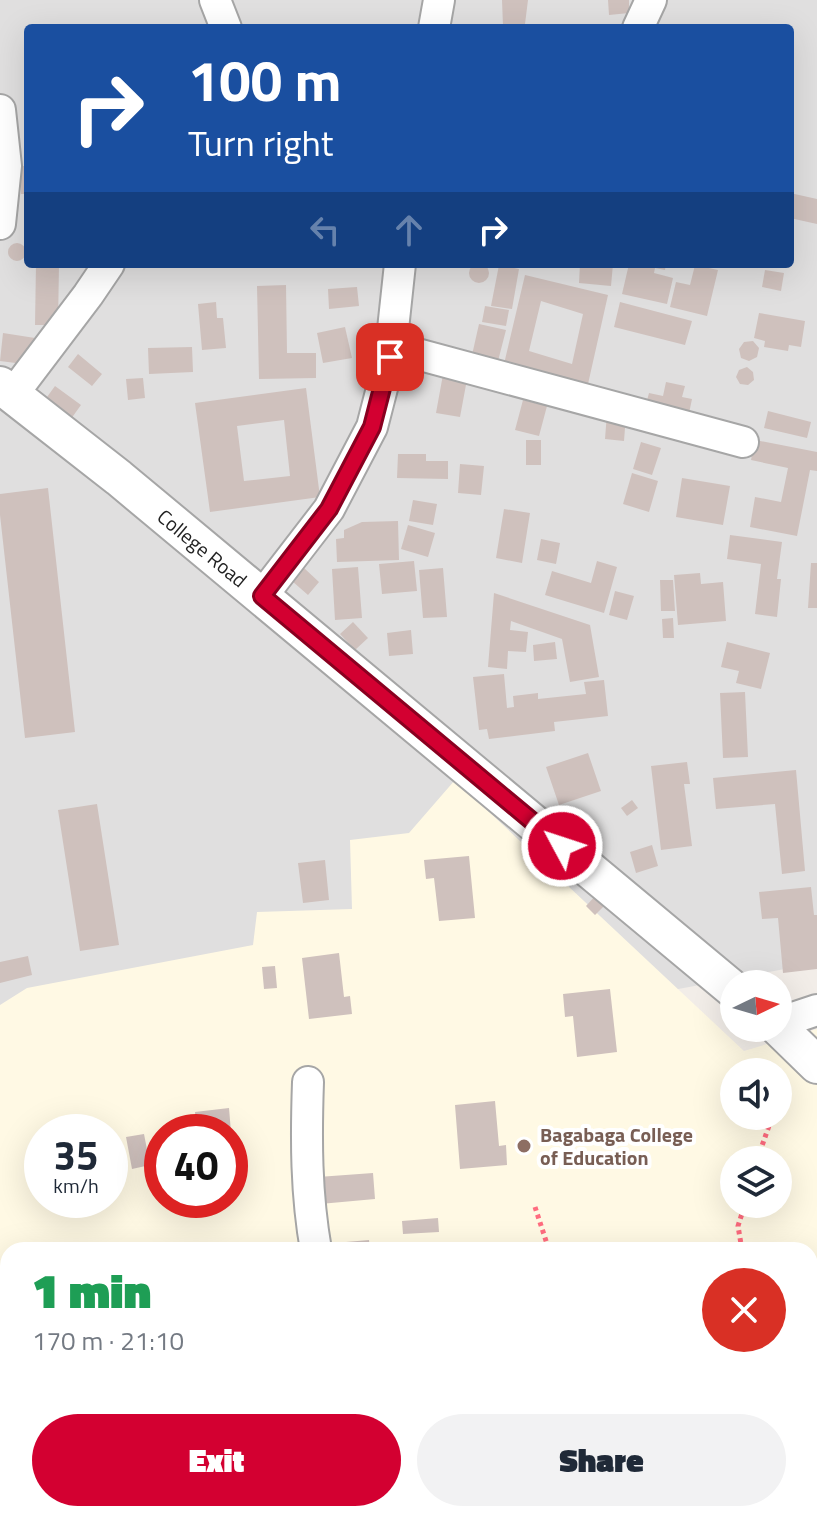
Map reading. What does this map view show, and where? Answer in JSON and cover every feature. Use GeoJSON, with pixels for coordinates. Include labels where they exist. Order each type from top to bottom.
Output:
{"type":"FeatureCollection","features":[{"type":"Feature","properties":{"kind":"street"},"geometry":{"type":"LineString","coordinates":[[215,0],[224,24]]}},
{"type":"Feature","properties":{"kind":"street"},"geometry":{"type":"LineString","coordinates":[[435,24],[439,0]]}},
{"type":"Feature","properties":{"kind":"street"},"geometry":{"type":"LineString","coordinates":[[640,24],[651,0]]}},
{"type":"Feature","properties":{"kind":"street"},"geometry":{"type":"LineString","coordinates":[[0,110],[6,166],[0,224]]}},
{"type":"Feature","properties":{"kind":"street"},"geometry":{"type":"LineString","coordinates":[[6,390],[88,295],[106,268]]}},
{"type":"Feature","properties":{"kind":"street"},"geometry":{"type":"LineString","coordinates":[[262,596],[329,509],[372,427],[391,347],[400,268]]}},
{"type":"Feature","properties":{"kind":"street"},"geometry":{"type":"LineString","coordinates":[[391,347],[743,442]]}},
{"type":"Feature","properties":{"kind":"street","name":"College Road"},"geometry":{"type":"LineString","coordinates":[[6,390],[119,478],[720,978]]}},
{"type":"Feature","properties":{"kind":"street"},"geometry":{"type":"LineString","coordinates":[[792,1020],[817,1010]]}},
{"type":"Feature","properties":{"kind":"street"},"geometry":{"type":"LineString","coordinates":[[792,1039],[817,1065]]}},
{"type":"Feature","properties":{"kind":"street"},"geometry":{"type":"LineString","coordinates":[[308,1082],[306,1137],[315,1242]]}},
{"type":"Feature","properties":{"kind":"path"},"geometry":{"type":"LineString","coordinates":[[535,1207],[546,1242]]}},
{"type":"Feature","properties":{"kind":"path"},"geometry":{"type":"LineString","coordinates":[[741,1218],[738,1226],[741,1242]]}},
{"type":"Feature","properties":{"kind":"shaded area"},"geometry":{"type":"Polygon","coordinates":[[[0,0],[817,0],[817,963],[780,970],[720,970],[720,981],[507,1021],[222,1242],[0,1242],[0,0]]]}},
{"type":"Feature","properties":{"kind":"shaded area","name":"Bagabaga College of Education"},"geometry":{"type":"Polygon","coordinates":[[[455,780],[720,1028],[720,1042],[734,1042],[744,1051],[774,1042],[792,1042],[792,1037],[817,1029],[817,1242],[0,1242],[0,1005],[27,988],[253,945],[257,912],[352,909],[350,840],[409,833],[455,780]]]}},
{"type":"Feature","properties":{"kind":"building"},"geometry":{"type":"Polygon","coordinates":[[[502,0],[528,0],[525,24],[503,24],[502,0]]]}},
{"type":"Feature","properties":{"kind":"building"},"geometry":{"type":"Polygon","coordinates":[[[608,0],[629,0],[629,13],[609,15],[608,0]]]}},
{"type":"Feature","properties":{"kind":"building"},"geometry":{"type":"Polygon","coordinates":[[[20,166],[24,166],[24,194],[21,194],[20,166]]]}},
{"type":"Feature","properties":{"kind":"building"},"geometry":{"type":"Polygon","coordinates":[[[794,194],[817,199],[817,224],[794,219],[794,194]]]}},
{"type":"Feature","properties":{"kind":"building"},"geometry":{"type":"Polygon","coordinates":[[[17,243],[23,246],[23,258],[17,261],[11,258],[8,252],[11,246],[17,243]]]}},
{"type":"Feature","properties":{"kind":"building"},"geometry":{"type":"Polygon","coordinates":[[[36,268],[59,268],[58,325],[35,325],[36,268]]]}},
{"type":"Feature","properties":{"kind":"building"},"geometry":{"type":"Polygon","coordinates":[[[471,268],[488,269],[488,277],[483,282],[475,282],[470,277],[471,268]]]}},
{"type":"Feature","properties":{"kind":"building"},"geometry":{"type":"Polygon","coordinates":[[[498,268],[519,269],[512,309],[491,306],[498,268]]]}},
{"type":"Feature","properties":{"kind":"building"},"geometry":{"type":"Polygon","coordinates":[[[580,268],[613,268],[611,286],[579,283],[580,268]]]}},
{"type":"Feature","properties":{"kind":"building"},"geometry":{"type":"Polygon","coordinates":[[[628,268],[655,268],[654,273],[673,278],[667,304],[622,294],[628,268]]]}},
{"type":"Feature","properties":{"kind":"building"},"geometry":{"type":"Polygon","coordinates":[[[694,268],[718,270],[707,316],[670,307],[676,282],[690,285],[694,268]]]}},
{"type":"Feature","properties":{"kind":"building"},"geometry":{"type":"Polygon","coordinates":[[[765,270],[784,273],[781,291],[762,287],[765,270]]]}},
{"type":"Feature","properties":{"kind":"building"},"geometry":{"type":"Polygon","coordinates":[[[525,275],[608,295],[588,384],[504,364],[525,275]],[[541,301],[529,351],[572,364],[583,314],[541,301]]]}},
{"type":"Feature","properties":{"kind":"building"},"geometry":{"type":"Polygon","coordinates":[[[286,285],[287,353],[316,353],[316,378],[259,379],[257,286],[286,285]]]}},
{"type":"Feature","properties":{"kind":"building"},"geometry":{"type":"Polygon","coordinates":[[[357,287],[359,306],[329,309],[328,289],[357,287]]]}},
{"type":"Feature","properties":{"kind":"building"},"geometry":{"type":"Polygon","coordinates":[[[216,302],[217,318],[223,318],[226,348],[202,350],[198,304],[216,302]]]}},
{"type":"Feature","properties":{"kind":"building"},"geometry":{"type":"Polygon","coordinates":[[[620,302],[692,321],[685,345],[614,327],[620,302]]]}},
{"type":"Feature","properties":{"kind":"building"},"geometry":{"type":"Polygon","coordinates":[[[485,306],[509,310],[506,326],[482,322],[485,306]]]}},
{"type":"Feature","properties":{"kind":"building"},"geometry":{"type":"Polygon","coordinates":[[[759,313],[805,321],[801,347],[789,345],[788,351],[764,347],[765,341],[754,338],[759,313]]]}},
{"type":"Feature","properties":{"kind":"building"},"geometry":{"type":"Polygon","coordinates":[[[479,324],[506,330],[498,361],[472,355],[479,324]]]}},
{"type":"Feature","properties":{"kind":"building"},"geometry":{"type":"Polygon","coordinates":[[[345,327],[352,358],[323,363],[317,333],[345,327]]]}},
{"type":"Feature","properties":{"kind":"building"},"geometry":{"type":"Polygon","coordinates":[[[3,333],[35,338],[31,365],[0,361],[3,333]]]}},
{"type":"Feature","properties":{"kind":"building"},"geometry":{"type":"Polygon","coordinates":[[[753,341],[759,348],[757,357],[749,361],[741,358],[739,349],[744,342],[753,341]]]}},
{"type":"Feature","properties":{"kind":"building"},"geometry":{"type":"Polygon","coordinates":[[[192,347],[193,372],[149,374],[148,348],[192,347]]]}},
{"type":"Feature","properties":{"kind":"building"},"geometry":{"type":"Polygon","coordinates":[[[78,354],[102,374],[92,386],[68,367],[78,354]]]}},
{"type":"Feature","properties":{"kind":"building"},"geometry":{"type":"Polygon","coordinates":[[[747,367],[753,372],[754,380],[748,385],[740,384],[736,377],[739,370],[747,367]]]}},
{"type":"Feature","properties":{"kind":"building"},"geometry":{"type":"Polygon","coordinates":[[[444,369],[468,374],[460,417],[436,413],[444,369]]]}},
{"type":"Feature","properties":{"kind":"building"},"geometry":{"type":"Polygon","coordinates":[[[143,378],[145,398],[128,400],[126,379],[143,378]]]}},
{"type":"Feature","properties":{"kind":"building"},"geometry":{"type":"Polygon","coordinates":[[[666,382],[685,386],[682,397],[692,399],[688,418],[645,408],[649,393],[663,396],[666,382]]]}},
{"type":"Feature","properties":{"kind":"building"},"geometry":{"type":"Polygon","coordinates":[[[55,386],[81,405],[68,423],[42,404],[55,386]]]}},
{"type":"Feature","properties":{"kind":"building"},"geometry":{"type":"Polygon","coordinates":[[[306,388],[320,497],[210,512],[195,403],[306,388]],[[284,420],[237,426],[244,481],[290,476],[284,420]]]}},
{"type":"Feature","properties":{"kind":"building"},"geometry":{"type":"Polygon","coordinates":[[[523,400],[547,406],[539,436],[515,430],[523,400]]]}},
{"type":"Feature","properties":{"kind":"building"},"geometry":{"type":"Polygon","coordinates":[[[768,411],[811,422],[807,438],[764,428],[768,411]]]}},
{"type":"Feature","properties":{"kind":"building"},"geometry":{"type":"Polygon","coordinates":[[[607,413],[626,415],[624,441],[605,439],[607,413]]]}},
{"type":"Feature","properties":{"kind":"building"},"geometry":{"type":"Polygon","coordinates":[[[526,440],[541,440],[541,465],[526,465],[526,440]]]}},
{"type":"Feature","properties":{"kind":"building"},"geometry":{"type":"Polygon","coordinates":[[[755,440],[817,452],[817,471],[810,470],[797,536],[750,527],[755,497],[781,502],[788,468],[751,460],[755,440]]]}},
{"type":"Feature","properties":{"kind":"building"},"geometry":{"type":"Polygon","coordinates":[[[641,442],[661,448],[652,475],[633,469],[641,442]]]}},
{"type":"Feature","properties":{"kind":"building"},"geometry":{"type":"Polygon","coordinates":[[[398,454],[426,454],[426,461],[448,461],[448,479],[397,478],[398,454]]]}},
{"type":"Feature","properties":{"kind":"building"},"geometry":{"type":"Polygon","coordinates":[[[460,464],[484,466],[481,495],[458,493],[460,464]]]}},
{"type":"Feature","properties":{"kind":"building"},"geometry":{"type":"Polygon","coordinates":[[[632,473],[658,481],[649,512],[623,504],[632,473]]]}},
{"type":"Feature","properties":{"kind":"building"},"geometry":{"type":"Polygon","coordinates":[[[682,478],[730,486],[723,525],[676,517],[682,478]]]}},
{"type":"Feature","properties":{"kind":"building"},"geometry":{"type":"Polygon","coordinates":[[[48,488],[75,732],[25,738],[0,494],[48,488]]]}},
{"type":"Feature","properties":{"kind":"building"},"geometry":{"type":"Polygon","coordinates":[[[413,500],[437,504],[433,525],[409,521],[413,500]]]}},
{"type":"Feature","properties":{"kind":"building"},"geometry":{"type":"Polygon","coordinates":[[[504,509],[530,513],[522,563],[496,558],[504,509]]]}},
{"type":"Feature","properties":{"kind":"building"},"geometry":{"type":"Polygon","coordinates":[[[398,521],[399,560],[337,562],[336,539],[344,538],[344,530],[362,522],[398,521]]]}},
{"type":"Feature","properties":{"kind":"building"},"geometry":{"type":"Polygon","coordinates":[[[408,525],[435,533],[428,557],[401,549],[408,525]]]}},
{"type":"Feature","properties":{"kind":"building"},"geometry":{"type":"Polygon","coordinates":[[[730,535],[782,542],[777,579],[781,579],[777,617],[755,614],[761,564],[727,559],[730,535]]]}},
{"type":"Feature","properties":{"kind":"building"},"geometry":{"type":"Polygon","coordinates":[[[541,539],[560,543],[556,564],[537,560],[541,539]]]}},
{"type":"Feature","properties":{"kind":"building"},"geometry":{"type":"Polygon","coordinates":[[[414,561],[417,591],[382,594],[379,564],[414,561]]]}},
{"type":"Feature","properties":{"kind":"building"},"geometry":{"type":"Polygon","coordinates":[[[597,561],[617,567],[604,613],[545,595],[552,571],[591,583],[597,561]]]}},
{"type":"Feature","properties":{"kind":"building"},"geometry":{"type":"Polygon","coordinates":[[[811,563],[817,563],[817,608],[808,608],[811,563]]]}},
{"type":"Feature","properties":{"kind":"building"},"geometry":{"type":"Polygon","coordinates":[[[358,567],[362,618],[335,620],[332,569],[358,567]]]}},
{"type":"Feature","properties":{"kind":"building"},"geometry":{"type":"Polygon","coordinates":[[[304,568],[319,582],[308,595],[292,581],[304,568]]]}},
{"type":"Feature","properties":{"kind":"building"},"geometry":{"type":"Polygon","coordinates":[[[443,568],[447,617],[423,618],[419,570],[443,568]]]}},
{"type":"Feature","properties":{"kind":"building"},"geometry":{"type":"Polygon","coordinates":[[[700,573],[701,584],[723,582],[726,621],[678,625],[674,575],[700,573]]]}},
{"type":"Feature","properties":{"kind":"building"},"geometry":{"type":"Polygon","coordinates":[[[660,580],[673,580],[675,611],[661,611],[660,580]]]}},
{"type":"Feature","properties":{"kind":"building"},"geometry":{"type":"Polygon","coordinates":[[[615,591],[634,596],[627,620],[609,615],[615,591]]]}},
{"type":"Feature","properties":{"kind":"building"},"geometry":{"type":"Polygon","coordinates":[[[494,593],[590,625],[599,677],[570,682],[562,639],[511,621],[510,630],[528,632],[526,652],[508,651],[507,669],[488,667],[494,593]]]}},
{"type":"Feature","properties":{"kind":"building"},"geometry":{"type":"Polygon","coordinates":[[[673,618],[674,638],[663,638],[662,619],[673,618]]]}},
{"type":"Feature","properties":{"kind":"building"},"geometry":{"type":"Polygon","coordinates":[[[353,622],[368,638],[355,650],[340,634],[353,622]]]}},
{"type":"Feature","properties":{"kind":"building"},"geometry":{"type":"Polygon","coordinates":[[[411,630],[413,654],[389,656],[387,633],[411,630]]]}},
{"type":"Feature","properties":{"kind":"building"},"geometry":{"type":"Polygon","coordinates":[[[555,642],[557,659],[534,661],[533,645],[555,642]]]}},
{"type":"Feature","properties":{"kind":"building"},"geometry":{"type":"Polygon","coordinates":[[[727,642],[770,653],[761,689],[736,683],[739,671],[721,667],[727,642]]]}},
{"type":"Feature","properties":{"kind":"building"},"geometry":{"type":"Polygon","coordinates":[[[504,674],[507,708],[514,707],[513,696],[538,693],[538,699],[586,694],[584,682],[604,680],[608,716],[554,722],[555,731],[489,739],[487,729],[479,730],[473,677],[504,674]]]}},
{"type":"Feature","properties":{"kind":"building"},"geometry":{"type":"Polygon","coordinates":[[[745,692],[748,757],[723,758],[720,693],[745,692]]]}},
{"type":"Feature","properties":{"kind":"building"},"geometry":{"type":"Polygon","coordinates":[[[588,753],[601,791],[559,805],[546,767],[588,753]]]}},
{"type":"Feature","properties":{"kind":"building"},"geometry":{"type":"Polygon","coordinates":[[[687,762],[690,784],[684,784],[692,846],[661,850],[651,766],[687,762]]]}},
{"type":"Feature","properties":{"kind":"building"},"geometry":{"type":"Polygon","coordinates":[[[796,770],[805,871],[782,874],[775,804],[716,809],[713,778],[796,770]]]}},
{"type":"Feature","properties":{"kind":"building"},"geometry":{"type":"Polygon","coordinates":[[[632,800],[638,808],[627,816],[621,808],[632,800]]]}},
{"type":"Feature","properties":{"kind":"building"},"geometry":{"type":"Polygon","coordinates":[[[97,804],[119,945],[80,951],[58,810],[97,804]]]}},
{"type":"Feature","properties":{"kind":"building"},"geometry":{"type":"Polygon","coordinates":[[[652,845],[658,866],[636,873],[630,852],[652,845]]]}},
{"type":"Feature","properties":{"kind":"building"},"geometry":{"type":"Polygon","coordinates":[[[469,856],[475,918],[439,921],[434,878],[426,879],[424,860],[469,856]]]}},
{"type":"Feature","properties":{"kind":"building"},"geometry":{"type":"Polygon","coordinates":[[[325,860],[329,900],[303,903],[298,863],[325,860]]]}},
{"type":"Feature","properties":{"kind":"building"},"geometry":{"type":"Polygon","coordinates":[[[811,887],[814,915],[817,915],[817,969],[783,970],[778,918],[762,919],[759,892],[811,887]]]}},
{"type":"Feature","properties":{"kind":"building"},"geometry":{"type":"Polygon","coordinates":[[[597,894],[606,904],[595,915],[586,906],[597,894]]]}},
{"type":"Feature","properties":{"kind":"building"},"geometry":{"type":"Polygon","coordinates":[[[339,953],[344,997],[350,996],[352,1014],[309,1019],[302,958],[339,953]]]}},
{"type":"Feature","properties":{"kind":"building"},"geometry":{"type":"Polygon","coordinates":[[[28,956],[32,975],[0,983],[0,962],[28,956]]]}},
{"type":"Feature","properties":{"kind":"building"},"geometry":{"type":"Polygon","coordinates":[[[275,966],[277,988],[264,989],[262,967],[275,966]]]}},
{"type":"Feature","properties":{"kind":"building"},"geometry":{"type":"Polygon","coordinates":[[[610,989],[617,1052],[577,1057],[573,1016],[565,1017],[563,994],[610,989]]]}},
{"type":"Feature","properties":{"kind":"building"},"geometry":{"type":"Polygon","coordinates":[[[495,1101],[499,1146],[506,1145],[507,1165],[460,1169],[455,1105],[495,1101]]]}},
{"type":"Feature","properties":{"kind":"building"},"geometry":{"type":"Polygon","coordinates":[[[229,1108],[230,1114],[195,1114],[229,1108]]]}},
{"type":"Feature","properties":{"kind":"building"},"geometry":{"type":"Polygon","coordinates":[[[144,1134],[144,1166],[132,1169],[128,1137],[144,1134]]]}},
{"type":"Feature","properties":{"kind":"building"},"geometry":{"type":"Polygon","coordinates":[[[373,1173],[375,1199],[320,1204],[318,1177],[373,1173]]]}},
{"type":"Feature","properties":{"kind":"building"},"geometry":{"type":"Polygon","coordinates":[[[438,1218],[439,1232],[403,1234],[402,1221],[438,1218]]]}},
{"type":"Feature","properties":{"kind":"place","name":"Bagabaga College of Education"},"geometry":{"type":"Point","coordinates":[524,1146]}},
{"type":"Feature","properties":{"kind":"route"},"geometry":{"type":"LineString","coordinates":[[390,357],[372,427],[329,509],[262,596],[562,846]]}}]}
